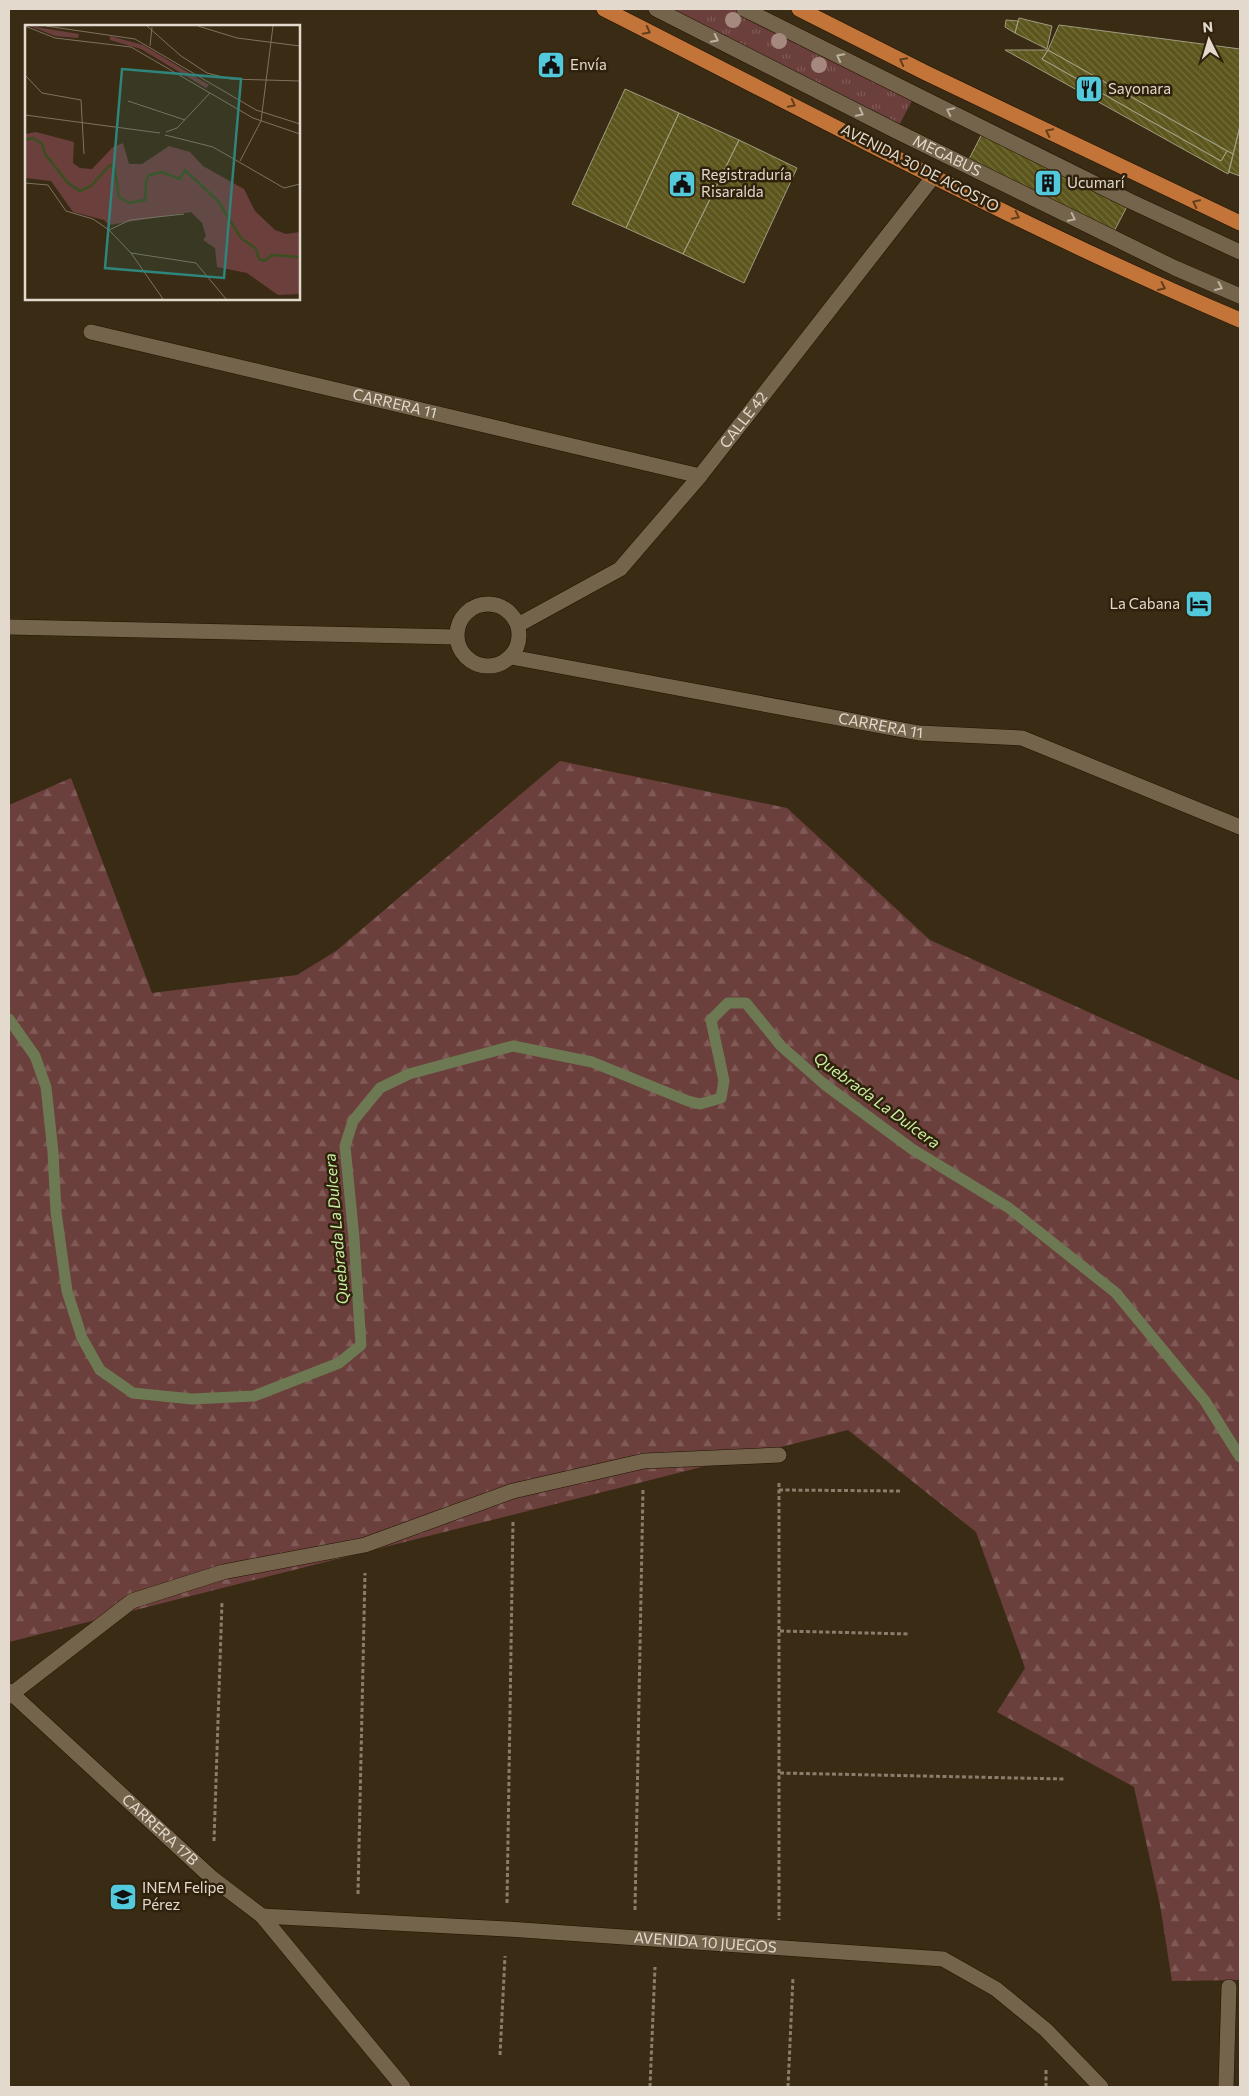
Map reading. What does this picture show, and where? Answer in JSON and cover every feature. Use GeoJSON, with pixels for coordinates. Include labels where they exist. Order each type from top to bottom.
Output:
{"type":"FeatureCollection","features":[{"type":"Feature","properties":{"kind":"main road","name":"AVENIDA 30 DE AGOSTO"},"geometry":{"type":"LineString","coordinates":[[604,9],[934,176],[1163,288],[1240,320]]}},
{"type":"Feature","properties":{"kind":"main road"},"geometry":{"type":"LineString","coordinates":[[799,9],[926,73],[1240,223]]}},
{"type":"Feature","properties":{"kind":"street","name":"MEGABUS"},"geometry":{"type":"LineString","coordinates":[[656,9],[896,131],[1159,260],[1240,296]]}},
{"type":"Feature","properties":{"kind":"street"},"geometry":{"type":"LineString","coordinates":[[744,9],[1138,204],[1240,252]]}},
{"type":"Feature","properties":{"kind":"street","name":"CALLE 42"},"geometry":{"type":"LineString","coordinates":[[518,625],[620,569],[700,476],[934,176]]}},
{"type":"Feature","properties":{"kind":"street","name":"CARRERA 11"},"geometry":{"type":"LineString","coordinates":[[91,332],[700,476]]}},
{"type":"Feature","properties":{"kind":"street"},"geometry":{"type":"LineString","coordinates":[[488,603],[501,606],[512,614],[518,625],[520,636],[517,647],[511,657],[502,663],[491,666],[478,665],[467,659],[459,649],[456,637],[458,624],[465,613],[476,606],[488,603]]}},
{"type":"Feature","properties":{"kind":"street"},"geometry":{"type":"LineString","coordinates":[[9,627],[456,637]]}},
{"type":"Feature","properties":{"kind":"street","name":"CARRERA 11"},"geometry":{"type":"LineString","coordinates":[[511,657],[919,733],[1022,738],[1240,827]]}},
{"type":"Feature","properties":{"kind":"street"},"geometry":{"type":"LineString","coordinates":[[10,1693],[132,1601],[223,1572],[365,1544],[513,1491],[644,1461],[779,1455]]}},
{"type":"Feature","properties":{"kind":"street","name":"CARRERA 17B"},"geometry":{"type":"LineString","coordinates":[[10,1693],[212,1878],[262,1916],[403,2087]]}},
{"type":"Feature","properties":{"kind":"street","name":"AVENIDA 10 JUEGOS"},"geometry":{"type":"LineString","coordinates":[[262,1916],[507,1929],[656,1941],[943,1959],[996,1988],[1046,2030],[1101,2087]]}},
{"type":"Feature","properties":{"kind":"street"},"geometry":{"type":"LineString","coordinates":[[1226,2087],[1228,1987]]}},
{"type":"Feature","properties":{"kind":"path"},"geometry":{"type":"LineString","coordinates":[[779,1455],[779,1948]]}},
{"type":"Feature","properties":{"kind":"path"},"geometry":{"type":"LineString","coordinates":[[634,1938],[644,1461]]}},
{"type":"Feature","properties":{"kind":"path"},"geometry":{"type":"LineString","coordinates":[[778,1490],[902,1491]]}},
{"type":"Feature","properties":{"kind":"path"},"geometry":{"type":"LineString","coordinates":[[500,2055],[507,1929],[513,1491]]}},
{"type":"Feature","properties":{"kind":"path"},"geometry":{"type":"LineString","coordinates":[[358,1922],[365,1544]]}},
{"type":"Feature","properties":{"kind":"path"},"geometry":{"type":"LineString","coordinates":[[212,1878],[223,1572]]}},
{"type":"Feature","properties":{"kind":"path"},"geometry":{"type":"LineString","coordinates":[[780,1631],[910,1634]]}},
{"type":"Feature","properties":{"kind":"path"},"geometry":{"type":"LineString","coordinates":[[780,1774],[1064,1779]]}},
{"type":"Feature","properties":{"kind":"path"},"geometry":{"type":"LineString","coordinates":[[650,2087],[656,1941]]}},
{"type":"Feature","properties":{"kind":"path"},"geometry":{"type":"LineString","coordinates":[[788,2087],[794,1949]]}},
{"type":"Feature","properties":{"kind":"green space"},"geometry":{"type":"Polygon","coordinates":[[[656,9],[744,9],[915,95],[896,131],[656,9]]]}},
{"type":"Feature","properties":{"kind":"green space"},"geometry":{"type":"Polygon","coordinates":[[[560,761],[787,808],[930,940],[1240,1081],[1240,1980],[1172,1981],[1160,1905],[1134,1787],[997,1712],[1025,1668],[976,1532],[848,1430],[9,1642],[9,805],[71,778],[152,993],[297,975],[336,951],[560,761]]]}},
{"type":"Feature","properties":{"kind":"building"},"geometry":{"type":"Polygon","coordinates":[[[1019,18],[1052,26],[1047,49],[1015,33],[1019,18]]]}},
{"type":"Feature","properties":{"kind":"building"},"geometry":{"type":"Polygon","coordinates":[[[1006,20],[1018,21],[1015,33],[1005,27],[1006,20]]]}},
{"type":"Feature","properties":{"kind":"building"},"geometry":{"type":"Polygon","coordinates":[[[1059,25],[1240,49],[1240,126],[1233,154],[1048,50],[1059,25]]]}},
{"type":"Feature","properties":{"kind":"building"},"geometry":{"type":"Polygon","coordinates":[[[1005,50],[1048,50],[1042,59],[1221,161],[1227,151],[1233,154],[1228,174],[1005,50]]]}},
{"type":"Feature","properties":{"kind":"building"},"geometry":{"type":"Polygon","coordinates":[[[1048,50],[1227,151],[1221,161],[1042,59],[1048,50]]]}},
{"type":"Feature","properties":{"kind":"building"},"geometry":{"type":"Polygon","coordinates":[[[625,89],[679,113],[626,228],[572,204],[625,89]]]}},
{"type":"Feature","properties":{"kind":"building","name":"Registraduría Risaralda"},"geometry":{"type":"Polygon","coordinates":[[[679,113],[739,140],[683,254],[626,228],[679,113]]]}},
{"type":"Feature","properties":{"kind":"building"},"geometry":{"type":"Polygon","coordinates":[[[1240,126],[1240,176],[1229,172],[1240,126]]]}},
{"type":"Feature","properties":{"kind":"building","name":"Ucumarí"},"geometry":{"type":"Polygon","coordinates":[[[985,128],[1130,201],[1111,237],[966,165],[985,128]]]}},
{"type":"Feature","properties":{"kind":"building"},"geometry":{"type":"Polygon","coordinates":[[[739,140],[797,168],[744,283],[683,254],[739,140]]]}},
{"type":"Feature","properties":{"kind":"waterway","name":"Quebrada La Dulcera"},"geometry":{"type":"LineString","coordinates":[[9,1019],[35,1056],[46,1087],[53,1152],[56,1212],[67,1291],[82,1338],[100,1370],[133,1393],[192,1399],[254,1396],[339,1363],[361,1345],[354,1238],[345,1146],[353,1121],[380,1088],[409,1074],[513,1046],[592,1062],[688,1101],[700,1104],[721,1098],[724,1081],[711,1020],[728,1003],[746,1003],[781,1046],[824,1084],[912,1149],[1009,1208],[1116,1293],[1205,1401],[1240,1457]]}},
{"type":"Feature","properties":{"kind":"place","name":"Envía"},"geometry":{"type":"Point","coordinates":[551,65]}},
{"type":"Feature","properties":{"kind":"place","name":"Sayonara"},"geometry":{"type":"Point","coordinates":[1089,89]}},
{"type":"Feature","properties":{"kind":"place","name":"Ucumarí"},"geometry":{"type":"Point","coordinates":[1048,183]}},
{"type":"Feature","properties":{"kind":"place","name":"Registraduría Risaralda"},"geometry":{"type":"Point","coordinates":[682,184]}},
{"type":"Feature","properties":{"kind":"place","name":"La Cabana"},"geometry":{"type":"Point","coordinates":[1199,604]}},
{"type":"Feature","properties":{"kind":"place","name":"INEM Felipe Pérez"},"geometry":{"type":"Point","coordinates":[123,1897]}}]}
